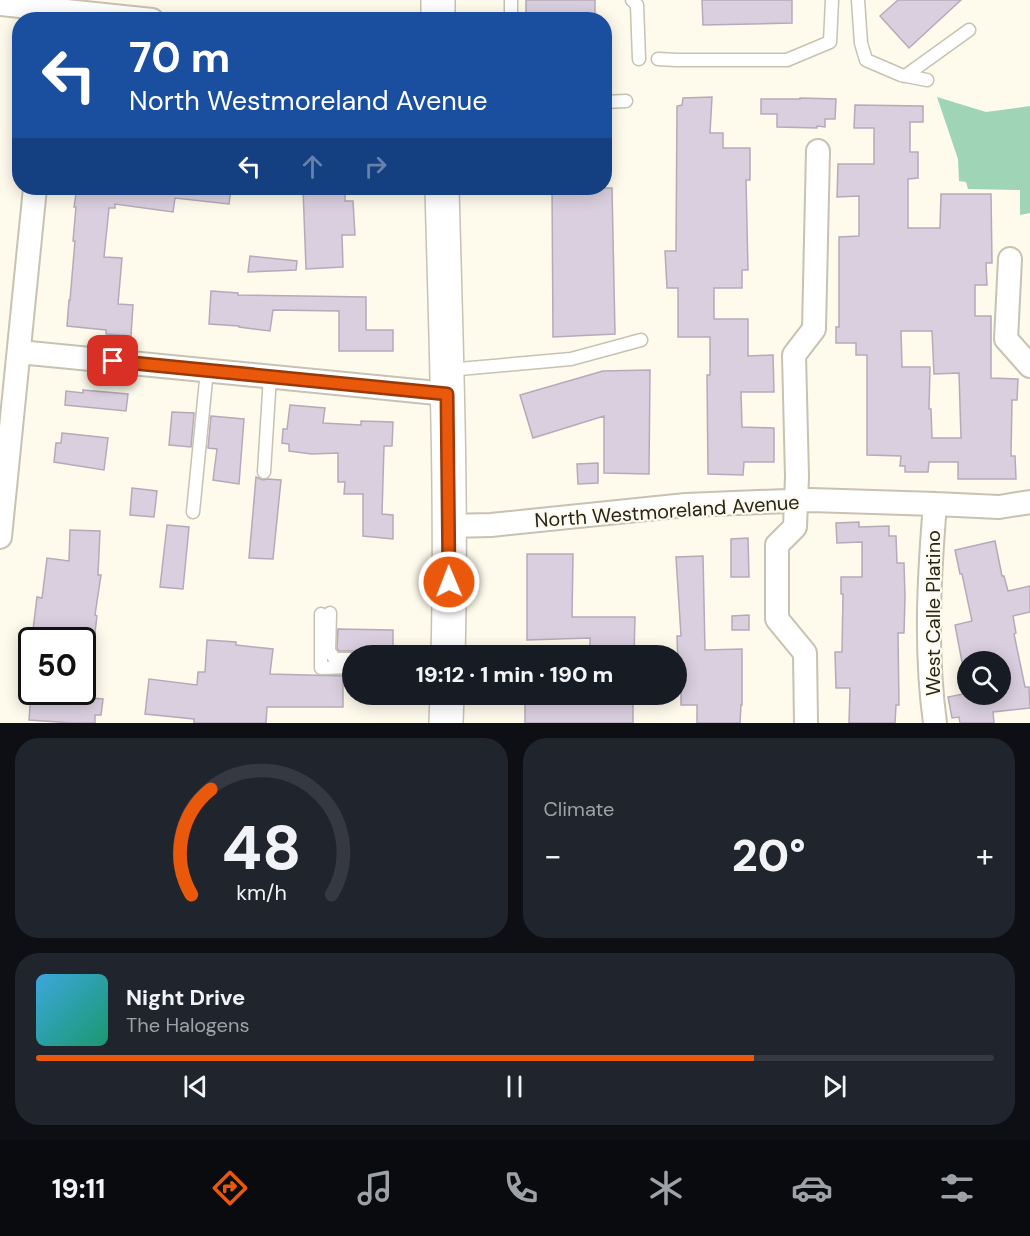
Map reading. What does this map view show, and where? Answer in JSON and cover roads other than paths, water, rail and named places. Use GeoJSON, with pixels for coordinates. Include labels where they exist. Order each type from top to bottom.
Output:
{"type":"FeatureCollection","features":[{"type":"Feature","properties":{"kind":"main road"},"geometry":{"type":"LineString","coordinates":[[442,195],[447,382],[448,645]]}},
{"type":"Feature","properties":{"kind":"main road"},"geometry":{"type":"LineString","coordinates":[[446,723],[447,705]]}},
{"type":"Feature","properties":{"kind":"street"},"geometry":{"type":"LineString","coordinates":[[0,4],[72,12]]}},
{"type":"Feature","properties":{"kind":"street"},"geometry":{"type":"LineString","coordinates":[[806,723],[805,653],[777,619],[777,545],[795,527],[797,477],[794,355],[814,329],[818,152]]}},
{"type":"Feature","properties":{"kind":"street"},"geometry":{"type":"LineString","coordinates":[[0,537],[34,195]]}},
{"type":"Feature","properties":{"kind":"street"},"geometry":{"type":"LineString","coordinates":[[1010,259],[1006,339],[1030,366]]}},
{"type":"Feature","properties":{"kind":"street"},"geometry":{"type":"LineString","coordinates":[[20,352],[270,376],[447,382]]}},
{"type":"Feature","properties":{"kind":"street","name":"North Westmoreland Avenue"},"geometry":{"type":"LineString","coordinates":[[448,526],[491,525],[686,505],[795,501],[999,507],[1030,502]]}},
{"type":"Feature","properties":{"kind":"street","name":"West Calle Platino"},"geometry":{"type":"LineString","coordinates":[[935,504],[929,583],[929,636],[935,723]]}},
{"type":"Feature","properties":{"kind":"lane"},"geometry":{"type":"LineString","coordinates":[[632,0],[637,5],[639,59]]}},
{"type":"Feature","properties":{"kind":"lane"},"geometry":{"type":"LineString","coordinates":[[658,59],[787,60],[831,42],[832,0]]}},
{"type":"Feature","properties":{"kind":"lane"},"geometry":{"type":"LineString","coordinates":[[858,0],[861,44],[866,60],[905,76],[927,80]]}},
{"type":"Feature","properties":{"kind":"lane"},"geometry":{"type":"LineString","coordinates":[[905,76],[969,30]]}},
{"type":"Feature","properties":{"kind":"lane"},"geometry":{"type":"LineString","coordinates":[[612,102],[626,101]]}},
{"type":"Feature","properties":{"kind":"lane"},"geometry":{"type":"LineString","coordinates":[[447,382],[525,363],[571,359],[641,340]]}},
{"type":"Feature","properties":{"kind":"lane"},"geometry":{"type":"LineString","coordinates":[[193,512],[207,370]]}},
{"type":"Feature","properties":{"kind":"lane"},"geometry":{"type":"LineString","coordinates":[[264,472],[270,376]]}},
{"type":"Feature","properties":{"kind":"lane"},"geometry":{"type":"LineString","coordinates":[[342,659],[335,659],[329,651],[325,614],[321,668],[342,667]]}}]}
